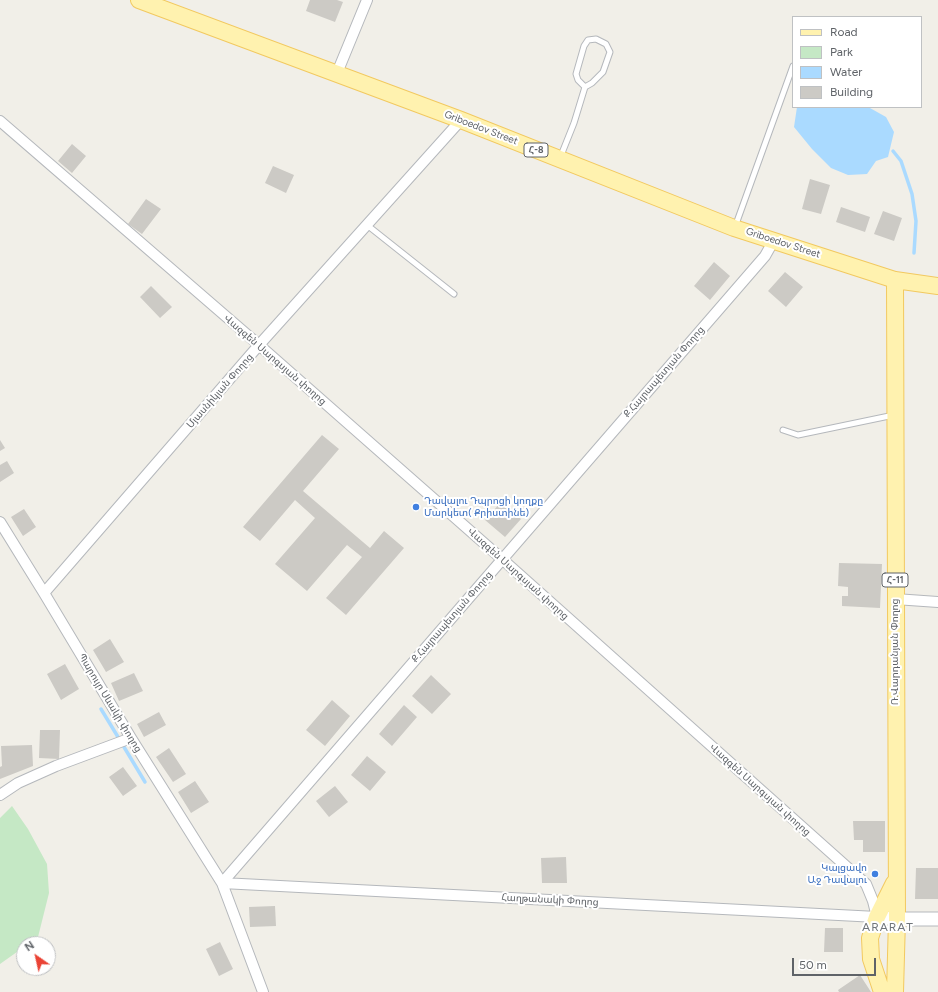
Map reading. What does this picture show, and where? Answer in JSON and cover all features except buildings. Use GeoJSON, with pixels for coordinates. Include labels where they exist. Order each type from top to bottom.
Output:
{"type":"FeatureCollection","features":[{"type":"Feature","properties":{"kind":"main road","name":"Griboedov Street"},"geometry":{"type":"LineString","coordinates":[[139,0],[461,120],[734,228],[895,280],[938,286]]}},
{"type":"Feature","properties":{"kind":"main road","name":"Ռ.Վարդանյան Փողոց"},"geometry":{"type":"LineString","coordinates":[[895,280],[894,415],[896,880]]}},
{"type":"Feature","properties":{"kind":"main road","name":"Հ-11"},"geometry":{"type":"LineString","coordinates":[[882,992],[871,960],[870,938],[877,917],[896,880]]}},
{"type":"Feature","properties":{"kind":"main road","name":"Հ-11"},"geometry":{"type":"LineString","coordinates":[[895,992],[897,919],[896,880]]}},
{"type":"Feature","properties":{"kind":"street"},"geometry":{"type":"LineString","coordinates":[[337,73],[367,0]]}},
{"type":"Feature","properties":{"kind":"street","name":"Մյասնիկյան Փողոց"},"geometry":{"type":"LineString","coordinates":[[44,593],[260,345],[461,120]]}},
{"type":"Feature","properties":{"kind":"street","name":"Վազգեն Սարգսյան փողոց"},"geometry":{"type":"LineString","coordinates":[[0,121],[260,345],[866,884],[873,901],[877,917]]}},
{"type":"Feature","properties":{"kind":"street","name":"Ք.Հայրապետյան Փողոց"},"geometry":{"type":"LineString","coordinates":[[222,883],[765,256],[774,240]]}},
{"type":"Feature","properties":{"kind":"street","name":"Պարույր Սևակի փողոց"},"geometry":{"type":"LineString","coordinates":[[0,522],[131,738],[222,883],[263,992]]}},
{"type":"Feature","properties":{"kind":"street"},"geometry":{"type":"LineString","coordinates":[[895,599],[938,602]]}},
{"type":"Feature","properties":{"kind":"street"},"geometry":{"type":"LineString","coordinates":[[0,795],[18,783],[50,769],[131,738]]}},
{"type":"Feature","properties":{"kind":"street","name":"Հաղթանակի Փողոց"},"geometry":{"type":"LineString","coordinates":[[222,883],[877,917]]}},
{"type":"Feature","properties":{"kind":"street"},"geometry":{"type":"LineString","coordinates":[[877,917],[897,919],[938,919]]}},
{"type":"Feature","properties":{"kind":"lane"},"geometry":{"type":"LineString","coordinates":[[560,159],[574,123],[585,87],[603,72],[610,52],[606,44],[596,39],[588,40],[584,46],[576,74],[578,80],[585,87]]}},
{"type":"Feature","properties":{"kind":"lane"},"geometry":{"type":"LineString","coordinates":[[734,228],[792,69]]}},
{"type":"Feature","properties":{"kind":"lane"},"geometry":{"type":"LineString","coordinates":[[366,225],[454,294]]}},
{"type":"Feature","properties":{"kind":"lane"},"geometry":{"type":"LineString","coordinates":[[783,430],[798,435],[894,415]]}},
{"type":"Feature","properties":{"kind":"green space"},"geometry":{"type":"Polygon","coordinates":[[[12,806],[28,829],[47,864],[49,893],[38,936],[16,936],[16,953],[0,964],[0,818],[12,806]]]}},
{"type":"Feature","properties":{"kind":"water"},"geometry":{"type":"Polygon","coordinates":[[[797,108],[870,108],[886,117],[894,132],[888,157],[876,161],[867,174],[848,175],[831,168],[812,149],[794,127],[797,108]]]}},
{"type":"Feature","properties":{"kind":"waterway"},"geometry":{"type":"LineString","coordinates":[[893,151],[901,161],[912,194],[916,221],[914,253]]}},
{"type":"Feature","properties":{"kind":"waterway"},"geometry":{"type":"LineString","coordinates":[[101,709],[118,737]]}},
{"type":"Feature","properties":{"kind":"waterway"},"geometry":{"type":"LineString","coordinates":[[124,747],[145,782]]}},
{"type":"Feature","properties":{"kind":"place","name":"Դավալու Դպրոցի կողքը Մարկետ( Քրիստինե)"},"geometry":{"type":"Point","coordinates":[416,507]}},
{"type":"Feature","properties":{"kind":"place","name":"Կալցավո Աջ Դավալու"},"geometry":{"type":"Point","coordinates":[875,874]}},
{"type":"Feature","properties":{"kind":"district","name":"ARARAT"},"geometry":{"type":"Point","coordinates":[888,927]}}]}
